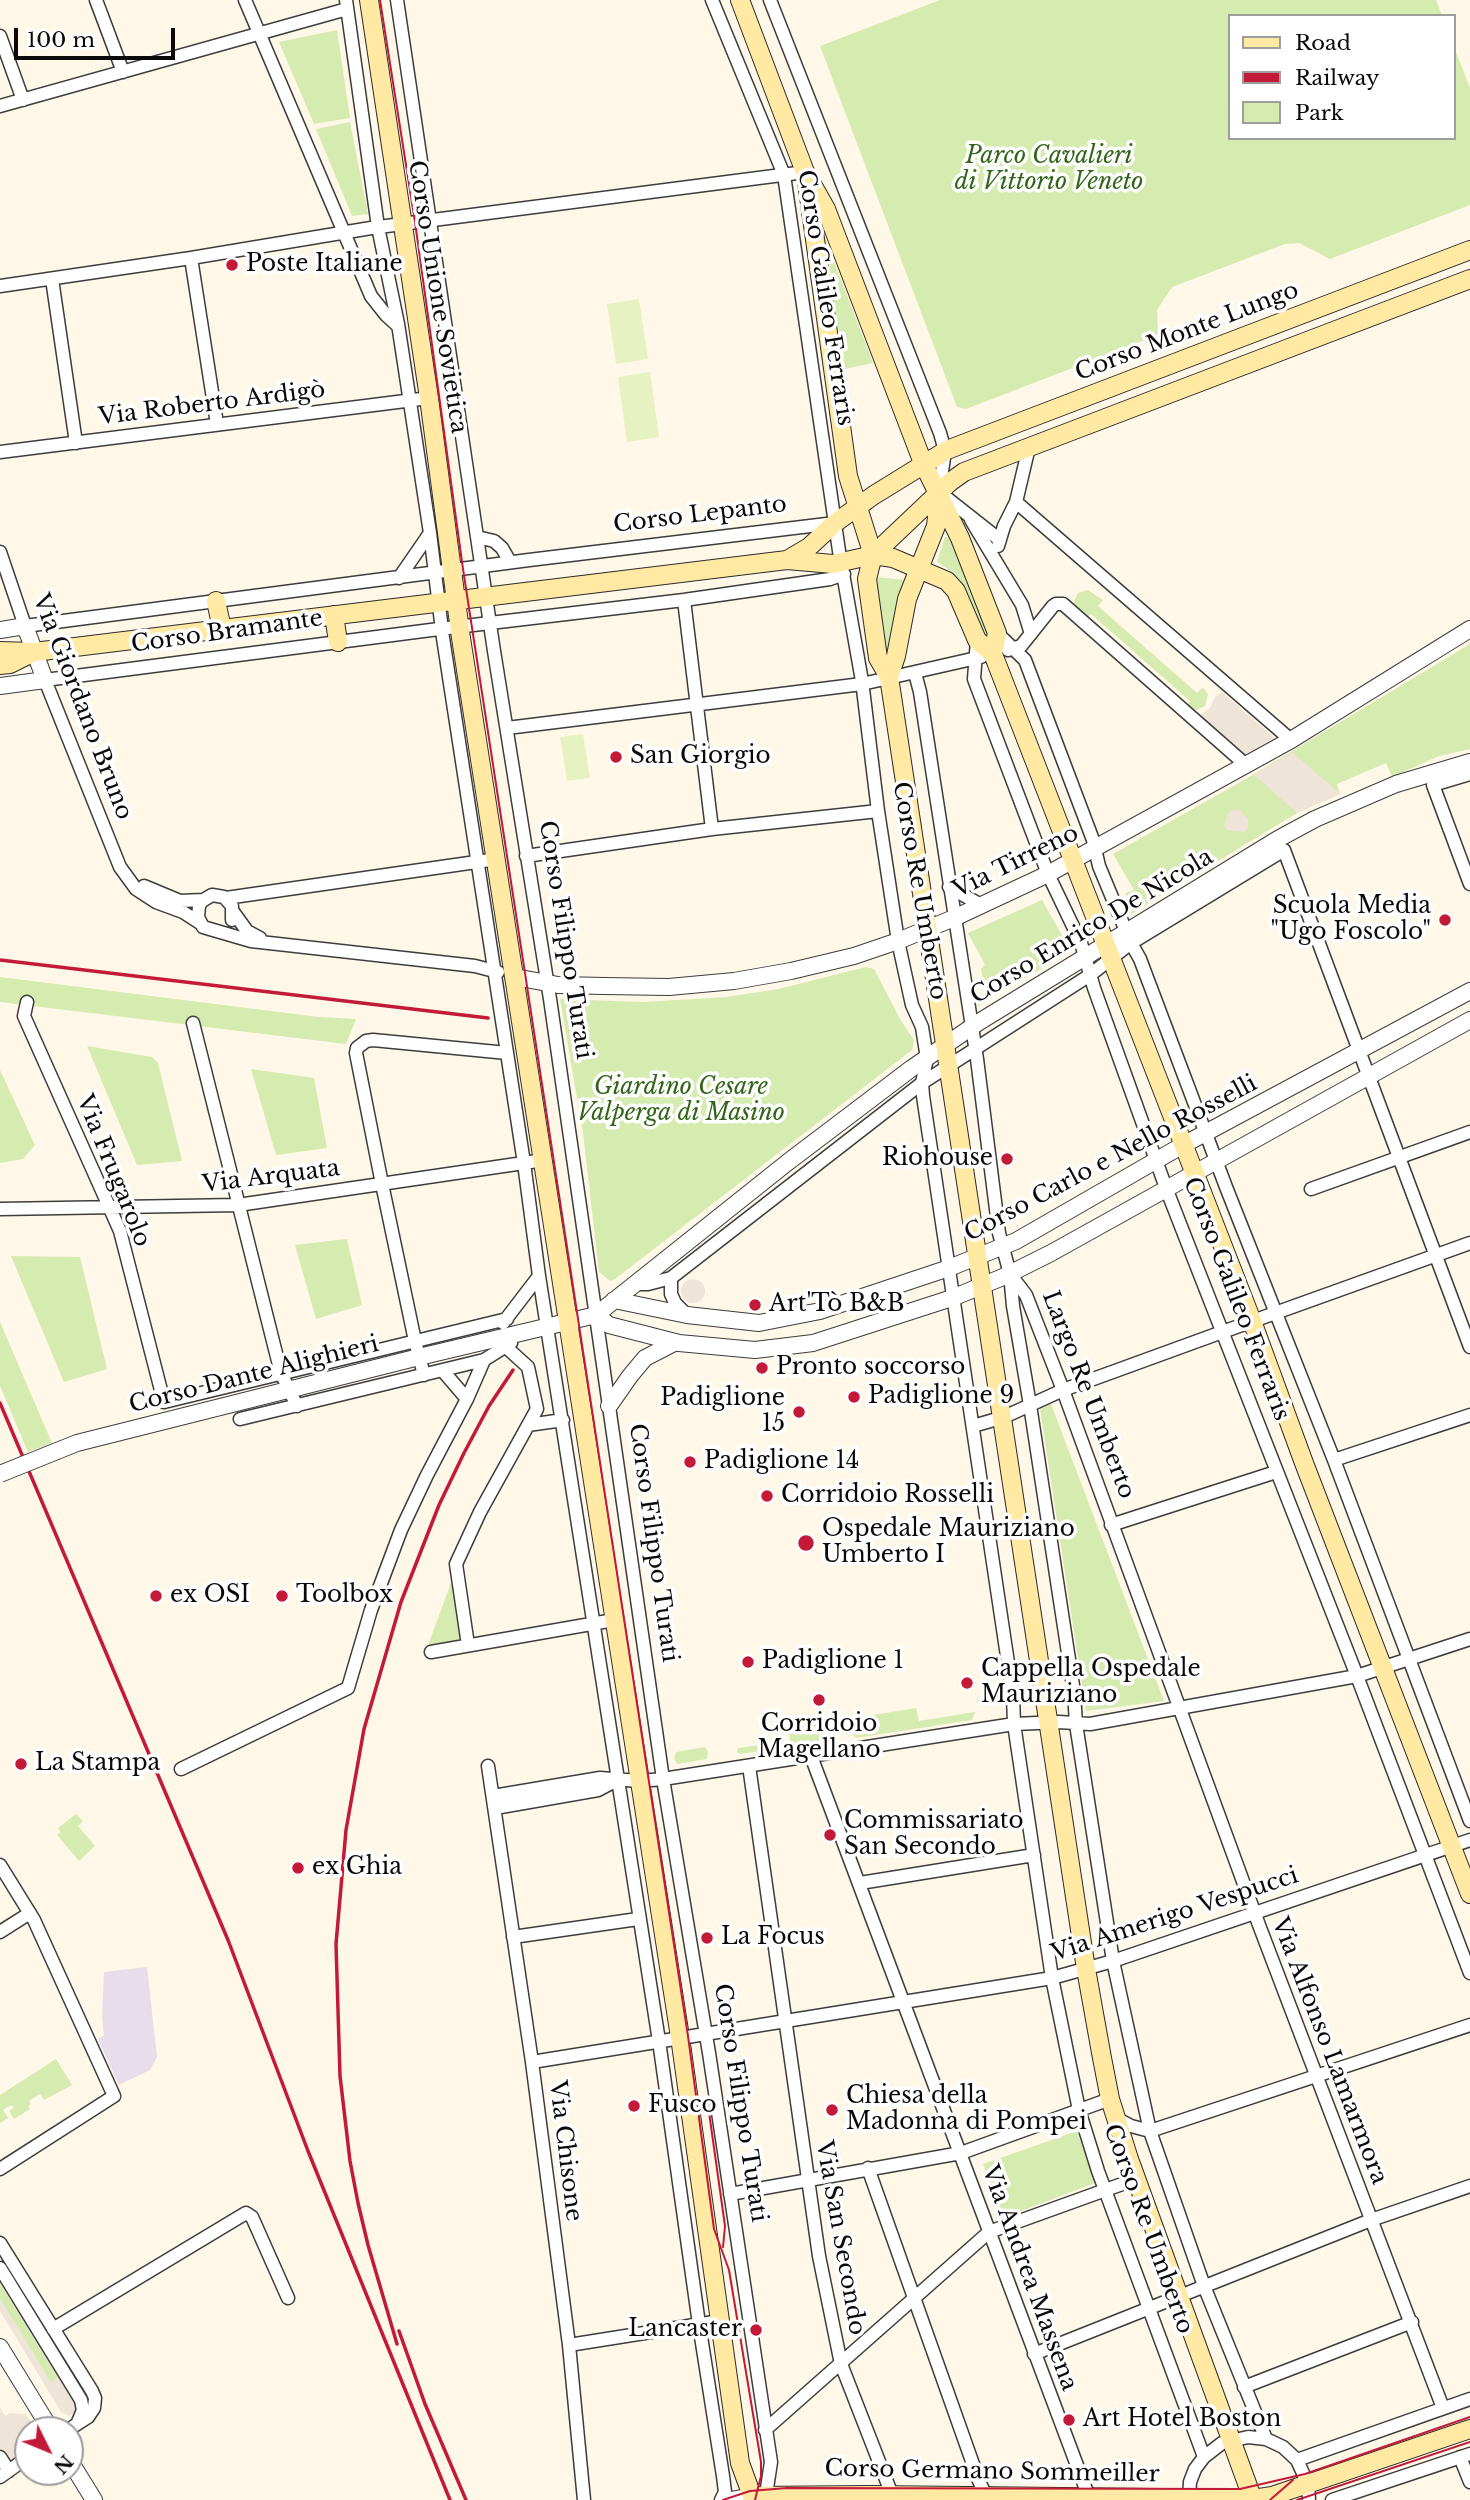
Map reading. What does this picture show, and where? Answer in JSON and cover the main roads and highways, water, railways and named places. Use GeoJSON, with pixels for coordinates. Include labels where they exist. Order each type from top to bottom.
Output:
{"type":"FeatureCollection","features":[{"type":"Feature","properties":{"kind":"main road","name":"Corso Unione Sovietica"},"geometry":{"type":"LineString","coordinates":[[369,0],[429,398],[448,602]]}},
{"type":"Feature","properties":{"kind":"main road","name":"Corso Galileo Ferraris"},"geometry":{"type":"LineString","coordinates":[[740,0],[805,172],[826,209],[923,463],[960,538],[997,634],[984,656],[1073,860],[1470,1894]]}},
{"type":"Feature","properties":{"kind":"main road","name":"Corso Galileo Ferraris"},"geometry":{"type":"LineString","coordinates":[[805,172],[848,476],[873,555]]}},
{"type":"Feature","properties":{"kind":"main road","name":"Corso Monte Lungo"},"geometry":{"type":"LineString","coordinates":[[787,560],[809,547],[856,508],[923,463],[945,452],[1175,361],[1470,250]]}},
{"type":"Feature","properties":{"kind":"main road"},"geometry":{"type":"LineString","coordinates":[[757,2497],[740,2463],[680,2037],[497,859],[460,626],[448,602],[787,560],[843,568],[873,555],[964,472],[1470,279]]}},
{"type":"Feature","properties":{"kind":"main road"},"geometry":{"type":"LineString","coordinates":[[888,677],[897,656],[907,599],[936,526],[940,508],[939,492]]}},
{"type":"Feature","properties":{"kind":"main road"},"geometry":{"type":"LineString","coordinates":[[873,555],[893,558],[944,578],[952,585],[984,656]]}},
{"type":"Feature","properties":{"kind":"main road","name":"Corso Re Umberto"},"geometry":{"type":"LineString","coordinates":[[873,555],[867,579],[868,592],[878,657],[888,677],[1086,1969],[1110,2099],[1136,2179],[1253,2500]]}},
{"type":"Feature","properties":{"kind":"main road"},"geometry":{"type":"LineString","coordinates":[[216,601],[222,629]]}},
{"type":"Feature","properties":{"kind":"main road","name":"Corso Bramante"},"geometry":{"type":"LineString","coordinates":[[0,651],[34,652],[448,602]]}},
{"type":"Feature","properties":{"kind":"main road"},"geometry":{"type":"LineString","coordinates":[[334,615],[338,642]]}},
{"type":"Feature","properties":{"kind":"main road","name":"Corso Bramante"},"geometry":{"type":"LineString","coordinates":[[0,665],[10,664],[34,652]]}},
{"type":"Feature","properties":{"kind":"main road","name":"Corso Germano Sommeiller"},"geometry":{"type":"LineString","coordinates":[[757,2497],[1253,2500],[1309,2492],[1470,2429]]}},
{"type":"Feature","properties":{"kind":"tram line"},"geometry":{"type":"LineString","coordinates":[[380,0],[415,222],[463,569],[688,2036],[714,2229],[729,2270],[761,2462],[761,2476],[755,2500]]}},
{"type":"Feature","properties":{"kind":"tram line"},"geometry":{"type":"LineString","coordinates":[[708,2105],[725,2226],[723,2247]]}},
{"type":"Feature","properties":{"kind":"tram line"},"geometry":{"type":"LineString","coordinates":[[723,2500],[750,2491],[787,2488],[1240,2489],[1305,2474],[1470,2417]]}},
{"type":"Feature","properties":{"kind":"tram line"},"geometry":{"type":"LineString","coordinates":[[1297,2500],[1470,2442]]}},
{"type":"Feature","properties":{"kind":"tram line"},"geometry":{"type":"LineString","coordinates":[[1270,2500],[1293,2480]]}},
{"type":"Feature","properties":{"kind":"railway"},"geometry":{"type":"LineString","coordinates":[[0,960],[488,1018]]}},
{"type":"Feature","properties":{"kind":"railway"},"geometry":{"type":"LineString","coordinates":[[397,2344],[358,2203],[340,2076],[336,1944],[346,1830],[364,1729],[401,1602],[439,1505],[464,1453],[489,1406],[513,1370]]}},
{"type":"Feature","properties":{"kind":"railway"},"geometry":{"type":"LineString","coordinates":[[0,1403],[228,1940],[308,2151],[450,2500]]}},
{"type":"Feature","properties":{"kind":"railway"},"geometry":{"type":"LineString","coordinates":[[399,2331],[425,2404],[466,2500]]}},
{"type":"Feature","properties":{"kind":"place","name":"Poste Italiane"},"geometry":{"type":"Point","coordinates":[232,265]}},
{"type":"Feature","properties":{"kind":"place","name":"San Giorgio"},"geometry":{"type":"Point","coordinates":[616,757]}},
{"type":"Feature","properties":{"kind":"place","name":"Scuola Media \"Ugo Foscolo\""},"geometry":{"type":"Point","coordinates":[1445,920]}},
{"type":"Feature","properties":{"kind":"place","name":"Riohouse"},"geometry":{"type":"Point","coordinates":[1007,1159]}},
{"type":"Feature","properties":{"kind":"place","name":"Art'Tò B&B"},"geometry":{"type":"Point","coordinates":[755,1305]}},
{"type":"Feature","properties":{"kind":"place","name":"Pronto soccorso"},"geometry":{"type":"Point","coordinates":[762,1368]}},
{"type":"Feature","properties":{"kind":"place","name":"Padiglione 9"},"geometry":{"type":"Point","coordinates":[854,1397]}},
{"type":"Feature","properties":{"kind":"place","name":"Padiglione 15"},"geometry":{"type":"Point","coordinates":[799,1412]}},
{"type":"Feature","properties":{"kind":"place","name":"Padiglione 14"},"geometry":{"type":"Point","coordinates":[690,1462]}},
{"type":"Feature","properties":{"kind":"place","name":"Corridoio Rosselli"},"geometry":{"type":"Point","coordinates":[767,1496]}},
{"type":"Feature","properties":{"kind":"place","name":"Ospedale Mauriziano Umberto I"},"geometry":{"type":"Point","coordinates":[806,1543]}},
{"type":"Feature","properties":{"kind":"place","name":"ex OSI"},"geometry":{"type":"Point","coordinates":[156,1596]}},
{"type":"Feature","properties":{"kind":"place","name":"Toolbox"},"geometry":{"type":"Point","coordinates":[282,1596]}},
{"type":"Feature","properties":{"kind":"place","name":"Padiglione 1"},"geometry":{"type":"Point","coordinates":[748,1662]}},
{"type":"Feature","properties":{"kind":"place","name":"Cappella Ospedale Mauriziano"},"geometry":{"type":"Point","coordinates":[967,1683]}},
{"type":"Feature","properties":{"kind":"place","name":"Corridoio Magellano"},"geometry":{"type":"Point","coordinates":[819,1700]}},
{"type":"Feature","properties":{"kind":"place","name":"La Stampa"},"geometry":{"type":"Point","coordinates":[21,1764]}},
{"type":"Feature","properties":{"kind":"place","name":"Commissariato San Secondo"},"geometry":{"type":"Point","coordinates":[830,1835]}},
{"type":"Feature","properties":{"kind":"place","name":"ex Ghia"},"geometry":{"type":"Point","coordinates":[298,1868]}},
{"type":"Feature","properties":{"kind":"place","name":"La Focus"},"geometry":{"type":"Point","coordinates":[707,1938]}},
{"type":"Feature","properties":{"kind":"place","name":"Fusco"},"geometry":{"type":"Point","coordinates":[634,2106]}},
{"type":"Feature","properties":{"kind":"place","name":"Chiesa della Madonna di Pompei"},"geometry":{"type":"Point","coordinates":[832,2110]}},
{"type":"Feature","properties":{"kind":"place","name":"Lancaster"},"geometry":{"type":"Point","coordinates":[756,2330]}},
{"type":"Feature","properties":{"kind":"place","name":"Art Hotel Boston"},"geometry":{"type":"Point","coordinates":[1069,2420]}},
{"type":"Feature","properties":{"kind":"park label","name":"Parco Cavalieri di Vittorio Veneto"},"geometry":{"type":"Point","coordinates":[1049,170]}},
{"type":"Feature","properties":{"kind":"park label","name":"Giardino Cesare Valperga di Masino"},"geometry":{"type":"Point","coordinates":[681,1101]}}]}
